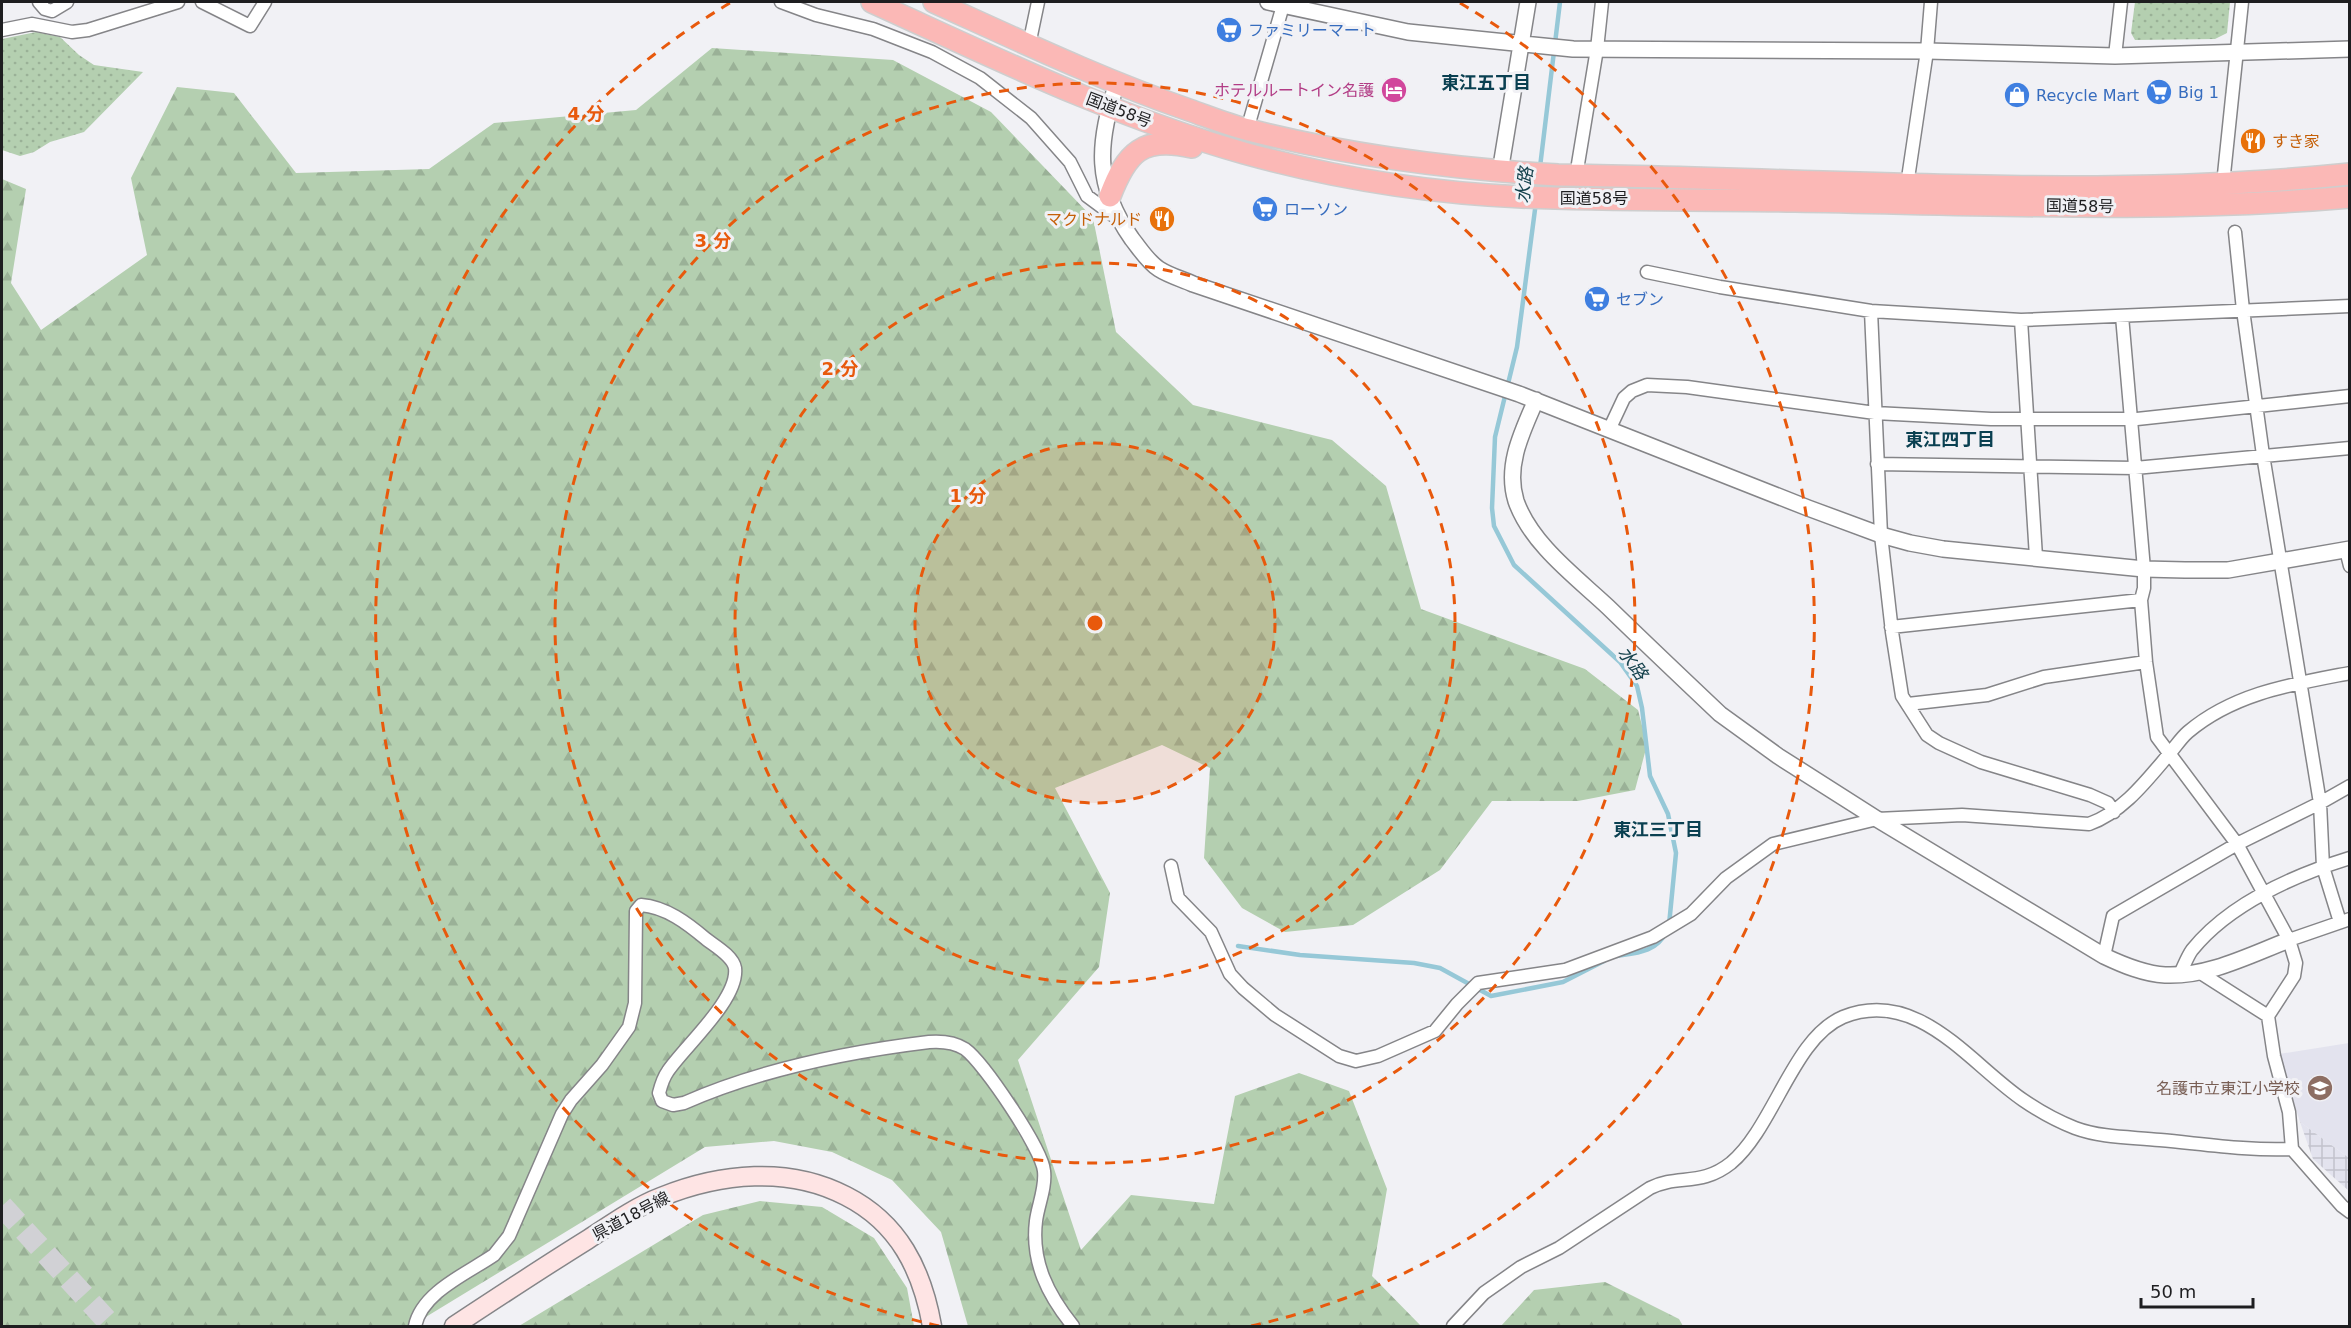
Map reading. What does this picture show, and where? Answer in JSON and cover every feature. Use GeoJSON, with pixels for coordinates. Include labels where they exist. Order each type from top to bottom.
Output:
{"type":"FeatureCollection","features":[{"type":"Feature","properties":{"kind":"highway","name":"国道58号"},"geometry":{"type":"LineString","coordinates":[[872,2],[1025,71],[1179,132],[1246,153],[1354,178],[1440,191],[1555,198],[1734,199],[2102,207],[2222,204],[2349,197]]}},
{"type":"Feature","properties":{"kind":"highway","name":"国道58号"},"geometry":{"type":"LineString","coordinates":[[934,2],[1118,83],[1247,130],[1403,160],[1500,172],[1567,176],[1907,185],[2105,187],[2223,184],[2349,174]]}},
{"type":"Feature","properties":{"kind":"highway"},"geometry":{"type":"LineString","coordinates":[[1110,196],[1127,159],[1149,146],[1169,142],[1215,153],[1246,153]]}},
{"type":"Feature","properties":{"kind":"main road","name":"県道18号線"},"geometry":{"type":"LineString","coordinates":[[454,1326],[612,1223],[660,1197],[721,1180],[781,1176],[819,1184],[861,1204],[879,1218],[895,1234],[911,1258],[929,1307],[932,1326]]}},
{"type":"Feature","properties":{"kind":"street"},"geometry":{"type":"LineString","coordinates":[[39,2],[45,9],[52,11],[67,2]]}},
{"type":"Feature","properties":{"kind":"street"},"geometry":{"type":"LineString","coordinates":[[2,30],[32,24],[72,32],[88,30],[178,2]]}},
{"type":"Feature","properties":{"kind":"street"},"geometry":{"type":"LineString","coordinates":[[202,2],[250,26],[265,2]]}},
{"type":"Feature","properties":{"kind":"street"},"geometry":{"type":"LineString","coordinates":[[781,2],[816,15],[873,29],[932,52],[980,78],[1031,118],[1070,162],[1087,196],[1118,219]]}},
{"type":"Feature","properties":{"kind":"street"},"geometry":{"type":"LineString","coordinates":[[1029,45],[1038,2]]}},
{"type":"Feature","properties":{"kind":"street"},"geometry":{"type":"LineString","coordinates":[[1500,172],[1528,2]]}},
{"type":"Feature","properties":{"kind":"street"},"geometry":{"type":"LineString","coordinates":[[1567,176],[1597,49],[1602,2]]}},
{"type":"Feature","properties":{"kind":"street"},"geometry":{"type":"LineString","coordinates":[[1907,185],[1927,51],[1931,2]]}},
{"type":"Feature","properties":{"kind":"street"},"geometry":{"type":"LineString","coordinates":[[2115,56],[2121,2]]}},
{"type":"Feature","properties":{"kind":"street"},"geometry":{"type":"LineString","coordinates":[[2223,184],[2242,2]]}},
{"type":"Feature","properties":{"kind":"street"},"geometry":{"type":"LineString","coordinates":[[1247,130],[1278,3],[1408,32],[1574,49],[1927,51],[2115,56],[2349,50]]}},
{"type":"Feature","properties":{"kind":"street"},"geometry":{"type":"LineString","coordinates":[[1118,83],[1102,136],[1102,165],[1118,219],[1145,256],[1158,269],[1193,284],[1520,394],[1881,535],[1943,549],[2144,569],[2228,570],[2348,549],[2349,566]]}},
{"type":"Feature","properties":{"kind":"street"},"geometry":{"type":"LineString","coordinates":[[1536,400],[1516,449],[1512,480],[1516,501],[1527,523],[1541,542],[1720,714],[1778,756],[1877,819],[2104,956],[2146,972],[2165,975],[2199,972],[2345,920],[2323,867],[2320,803],[2263,455],[2235,232]]}},
{"type":"Feature","properties":{"kind":"street"},"geometry":{"type":"LineString","coordinates":[[1647,272],[1720,287],[1871,311],[2021,320],[2349,306]]}},
{"type":"Feature","properties":{"kind":"street"},"geometry":{"type":"LineString","coordinates":[[1871,311],[1881,535],[1891,627],[1902,696],[1927,735],[1939,743],[1981,762],[2090,795],[2108,803],[2114,812]]}},
{"type":"Feature","properties":{"kind":"street"},"geometry":{"type":"LineString","coordinates":[[2122,316],[2144,569],[2144,588],[2141,600],[2146,662],[2157,737],[2237,844],[2289,940],[2296,963],[2294,976],[2268,1016],[2274,1056],[2289,1112],[2292,1149],[2349,1212]]}},
{"type":"Feature","properties":{"kind":"street"},"geometry":{"type":"LineString","coordinates":[[2021,320],[2036,557]]}},
{"type":"Feature","properties":{"kind":"street"},"geometry":{"type":"LineString","coordinates":[[1610,430],[1624,398],[1632,391],[1647,385],[1686,387],[1875,413],[2027,419],[2131,418],[2349,396]]}},
{"type":"Feature","properties":{"kind":"street"},"geometry":{"type":"LineString","coordinates":[[1877,464],[2135,468],[2349,448]]}},
{"type":"Feature","properties":{"kind":"street"},"geometry":{"type":"LineString","coordinates":[[1891,627],[2141,600]]}},
{"type":"Feature","properties":{"kind":"street"},"geometry":{"type":"LineString","coordinates":[[1908,704],[1987,694],[2044,677],[2146,662]]}},
{"type":"Feature","properties":{"kind":"street"},"geometry":{"type":"LineString","coordinates":[[1171,866],[1178,898],[1211,932],[1230,974],[1243,988],[1275,1015],[1339,1056],[1356,1061],[1378,1056],[1435,1031],[1478,983],[1565,970],[1653,937],[1691,914],[1726,878],[1773,844],[1877,819],[1962,815],[2088,825],[2114,812],[2187,733],[2231,703],[2271,689],[2349,673]]}},
{"type":"Feature","properties":{"kind":"street"},"geometry":{"type":"LineString","coordinates":[[2104,956],[2113,916],[2237,844],[2349,786]]}},
{"type":"Feature","properties":{"kind":"street"},"geometry":{"type":"LineString","coordinates":[[2180,974],[2192,950],[2232,912],[2264,893],[2349,858]]}},
{"type":"Feature","properties":{"kind":"street"},"geometry":{"type":"LineString","coordinates":[[415,1326],[421,1311],[432,1298],[494,1255],[502,1246],[509,1236],[562,1114],[629,1027],[635,1003],[636,911],[641,905],[654,906],[666,911],[695,930],[732,960],[735,968],[731,985],[711,1019],[666,1073],[659,1093],[662,1101],[674,1105],[684,1103],[787,1068],[915,1044],[942,1041],[955,1044],[984,1067],[999,1088],[1042,1163],[1043,1187],[1035,1230],[1039,1269],[1045,1286],[1073,1326]]}},
{"type":"Feature","properties":{"kind":"street"},"geometry":{"type":"LineString","coordinates":[[2199,972],[2268,1016]]}},
{"type":"Feature","properties":{"kind":"street"},"geometry":{"type":"LineString","coordinates":[[1453,1326],[1484,1293],[1521,1267],[1558,1248],[1650,1188],[1660,1183],[1699,1180],[1731,1163],[1770,1114],[1810,1045],[1824,1030],[1842,1018],[1856,1014],[1874,1011],[1902,1014],[1921,1021],[1948,1037],[2022,1099],[2051,1116],[2094,1134],[2263,1150],[2292,1149]]}},
{"type":"Feature","properties":{"kind":"shaded area","name":"名護市立東江小学校"},"geometry":{"type":"Polygon","coordinates":[[[2349,1043],[2349,1158],[2300,1122],[2279,1054],[2349,1043]]]}},
{"type":"Feature","properties":{"kind":"shaded area"},"geometry":{"type":"Polygon","coordinates":[[[2300,1122],[2349,1158],[2349,1191],[2313,1159],[2300,1122]]]}},
{"type":"Feature","properties":{"kind":"green space"},"geometry":{"type":"Polygon","coordinates":[[[2135,2],[2230,2],[2227,33],[2215,39],[2135,40],[2131,33],[2135,2]]]}},
{"type":"Feature","properties":{"kind":"green space"},"geometry":{"type":"Polygon","coordinates":[[[36,32],[60,37],[79,55],[94,65],[143,72],[84,132],[50,142],[34,152],[20,156],[2,150],[2,39],[36,32]]]}},
{"type":"Feature","properties":{"kind":"green space"},"geometry":{"type":"Polygon","coordinates":[[[712,48],[893,60],[991,112],[1093,218],[1116,332],[1193,405],[1332,440],[1386,486],[1421,609],[1585,669],[1638,710],[1647,745],[1635,790],[1578,801],[1492,801],[1440,870],[1353,925],[1285,932],[1242,908],[1204,858],[1210,768],[1162,745],[1055,788],[1110,893],[1099,967],[1018,1060],[1081,1250],[1131,1195],[1214,1204],[1235,1096],[1299,1073],[1349,1091],[1387,1189],[1372,1276],[1421,1326],[968,1326],[941,1232],[892,1180],[832,1152],[774,1141],[705,1147],[411,1326],[2,1326],[2,179],[26,189],[11,283],[41,330],[147,255],[131,178],[177,87],[234,93],[296,173],[429,169],[494,123],[636,110],[712,48]]]}},
{"type":"Feature","properties":{"kind":"green space"},"geometry":{"type":"Polygon","coordinates":[[[760,1201],[822,1207],[874,1238],[907,1288],[914,1326],[519,1326],[703,1215],[760,1201]]]}},
{"type":"Feature","properties":{"kind":"green space"},"geometry":{"type":"Polygon","coordinates":[[[1605,1282],[1679,1319],[1683,1326],[1501,1326],[1534,1290],[1605,1282]]]}},
{"type":"Feature","properties":{"kind":"waterway","name":"水路"},"geometry":{"type":"LineString","coordinates":[[1540,167],[1560,2]]}},
{"type":"Feature","properties":{"kind":"waterway","name":"水路"},"geometry":{"type":"LineString","coordinates":[[1536,202],[1517,347],[1495,437],[1492,508],[1494,526],[1514,565],[1620,662],[1637,686],[1642,708],[1650,776],[1668,814],[1676,853],[1669,925]]}},
{"type":"Feature","properties":{"kind":"waterway","name":"水路"},"geometry":{"type":"LineString","coordinates":[[1617,956],[1652,948],[1666,932]]}},
{"type":"Feature","properties":{"kind":"waterway","name":"水路"},"geometry":{"type":"LineString","coordinates":[[1238,946],[1300,955],[1414,963],[1440,968],[1491,996],[1563,982],[1604,961]]}},
{"type":"Feature","properties":{"kind":"tunnel"},"geometry":{"type":"LineString","coordinates":[[2,1206],[112,1326]]}},
{"type":"Feature","properties":{"kind":"place","name":"ファミリーマート"},"geometry":{"type":"Point","coordinates":[1229,30]}},
{"type":"Feature","properties":{"kind":"place","name":"ホテルルートイン名護"},"geometry":{"type":"Point","coordinates":[1394,90]}},
{"type":"Feature","properties":{"kind":"place","name":"Big 1"},"geometry":{"type":"Point","coordinates":[2159,92]}},
{"type":"Feature","properties":{"kind":"place","name":"Recycle Mart"},"geometry":{"type":"Point","coordinates":[2017,95]}},
{"type":"Feature","properties":{"kind":"place","name":"すき家"},"geometry":{"type":"Point","coordinates":[2253,141]}},
{"type":"Feature","properties":{"kind":"place","name":"ローソン"},"geometry":{"type":"Point","coordinates":[1265,209]}},
{"type":"Feature","properties":{"kind":"place","name":"マクドナルド"},"geometry":{"type":"Point","coordinates":[1162,219]}},
{"type":"Feature","properties":{"kind":"place","name":"セブン"},"geometry":{"type":"Point","coordinates":[1597,299]}},
{"type":"Feature","properties":{"kind":"place","name":"名護市立東江小学校"},"geometry":{"type":"Point","coordinates":[2320,1088]}},
{"type":"Feature","properties":{"kind":"district","name":"東江五丁目"},"geometry":{"type":"Point","coordinates":[1486,82]}},
{"type":"Feature","properties":{"kind":"district","name":"東江四丁目"},"geometry":{"type":"Point","coordinates":[1950,439]}},
{"type":"Feature","properties":{"kind":"district","name":"東江三丁目"},"geometry":{"type":"Point","coordinates":[1658,829]}}]}
